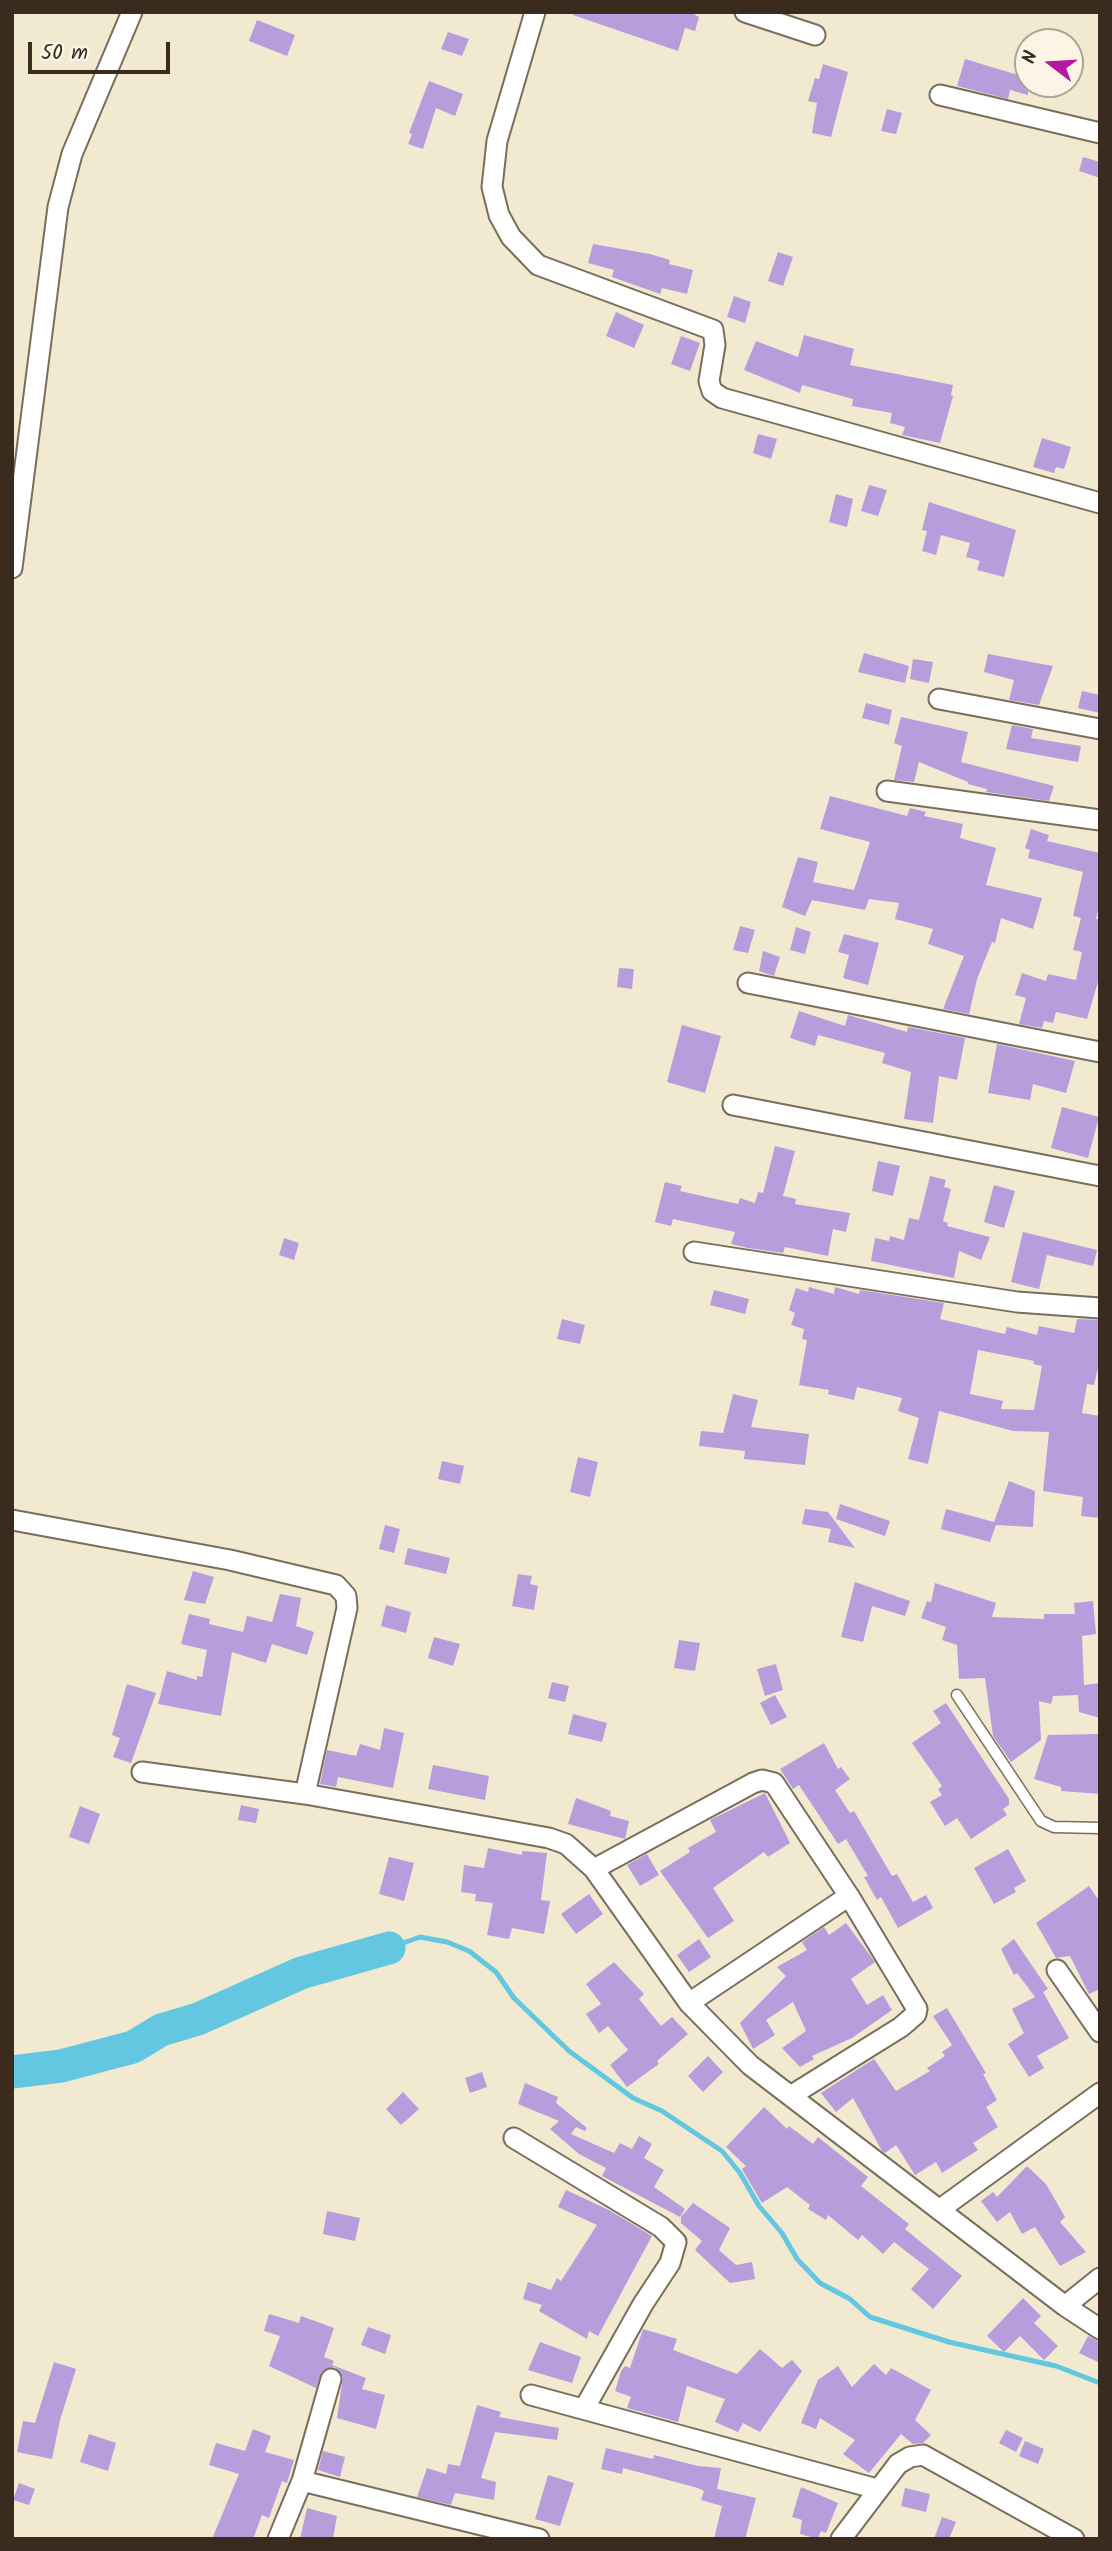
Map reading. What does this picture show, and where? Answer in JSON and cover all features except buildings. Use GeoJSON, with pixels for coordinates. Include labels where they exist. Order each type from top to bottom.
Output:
{"type":"FeatureCollection","features":[{"type":"Feature","properties":{"kind":"street"},"geometry":{"type":"LineString","coordinates":[[12,568],[58,207],[72,154],[132,12]]}},
{"type":"Feature","properties":{"kind":"street"},"geometry":{"type":"LineString","coordinates":[[536,12],[497,141],[492,187],[499,215],[511,237],[538,265],[713,330],[715,345],[709,381],[712,391],[722,398],[1100,503]]}},
{"type":"Feature","properties":{"kind":"street"},"geometry":{"type":"LineString","coordinates":[[745,12],[815,35]]}},
{"type":"Feature","properties":{"kind":"street"},"geometry":{"type":"LineString","coordinates":[[940,95],[1100,133]]}},
{"type":"Feature","properties":{"kind":"street"},"geometry":{"type":"LineString","coordinates":[[939,699],[1100,729]]}},
{"type":"Feature","properties":{"kind":"street"},"geometry":{"type":"LineString","coordinates":[[887,790],[1100,820]]}},
{"type":"Feature","properties":{"kind":"street"},"geometry":{"type":"LineString","coordinates":[[748,983],[1100,1052]]}},
{"type":"Feature","properties":{"kind":"street"},"geometry":{"type":"LineString","coordinates":[[733,1105],[1100,1176]]}},
{"type":"Feature","properties":{"kind":"street"},"geometry":{"type":"LineString","coordinates":[[694,1252],[1017,1302],[1100,1308]]}},
{"type":"Feature","properties":{"kind":"street"},"geometry":{"type":"LineString","coordinates":[[12,1520],[230,1560],[336,1585],[346,1596],[347,1608],[305,1794]]}},
{"type":"Feature","properties":{"kind":"street"},"geometry":{"type":"LineString","coordinates":[[142,1772],[305,1794],[549,1838],[572,1849],[594,1869],[689,2003],[750,2065],[1065,2306],[1100,2329]]}},
{"type":"Feature","properties":{"kind":"street"},"geometry":{"type":"LineString","coordinates":[[594,1869],[762,1780],[774,1783],[916,2003],[916,2014],[901,2027],[792,2095]]}},
{"type":"Feature","properties":{"kind":"street"},"geometry":{"type":"LineString","coordinates":[[689,2003],[849,1896]]}},
{"type":"Feature","properties":{"kind":"street"},"geometry":{"type":"LineString","coordinates":[[1057,1970],[1100,2032]]}},
{"type":"Feature","properties":{"kind":"street"},"geometry":{"type":"LineString","coordinates":[[939,2210],[1100,2092]]}},
{"type":"Feature","properties":{"kind":"street"},"geometry":{"type":"LineString","coordinates":[[514,2138],[661,2227],[676,2242],[670,2263],[608,2364],[584,2409]]}},
{"type":"Feature","properties":{"kind":"street"},"geometry":{"type":"LineString","coordinates":[[1065,2306],[1100,2278]]}},
{"type":"Feature","properties":{"kind":"street"},"geometry":{"type":"LineString","coordinates":[[278,2539],[302,2481],[331,2379]]}},
{"type":"Feature","properties":{"kind":"street"},"geometry":{"type":"LineString","coordinates":[[531,2395],[877,2489]]}},
{"type":"Feature","properties":{"kind":"street"},"geometry":{"type":"LineString","coordinates":[[841,2539],[898,2464],[910,2457],[923,2455],[1074,2539]]}},
{"type":"Feature","properties":{"kind":"street"},"geometry":{"type":"LineString","coordinates":[[302,2481],[539,2539]]}},
{"type":"Feature","properties":{"kind":"lane"},"geometry":{"type":"LineString","coordinates":[[957,1695],[1041,1821],[1054,1827],[1100,1828]]}},
{"type":"Feature","properties":{"kind":"waterway"},"geometry":{"type":"LineString","coordinates":[[389,1948],[420,1937],[447,1942],[469,1951],[496,1972],[514,1998],[569,2051],[633,2098],[662,2111],[722,2151],[740,2173],[759,2206],[782,2233],[797,2259],[820,2283],[850,2299],[870,2317],[949,2342],[1056,2366],[1100,2383]]}},
{"type":"Feature","properties":{"kind":"waterway"},"geometry":{"type":"LineString","coordinates":[[12,2072],[61,2066],[133,2047],[161,2030],[198,2019],[301,1973],[389,1948]]}}]}
